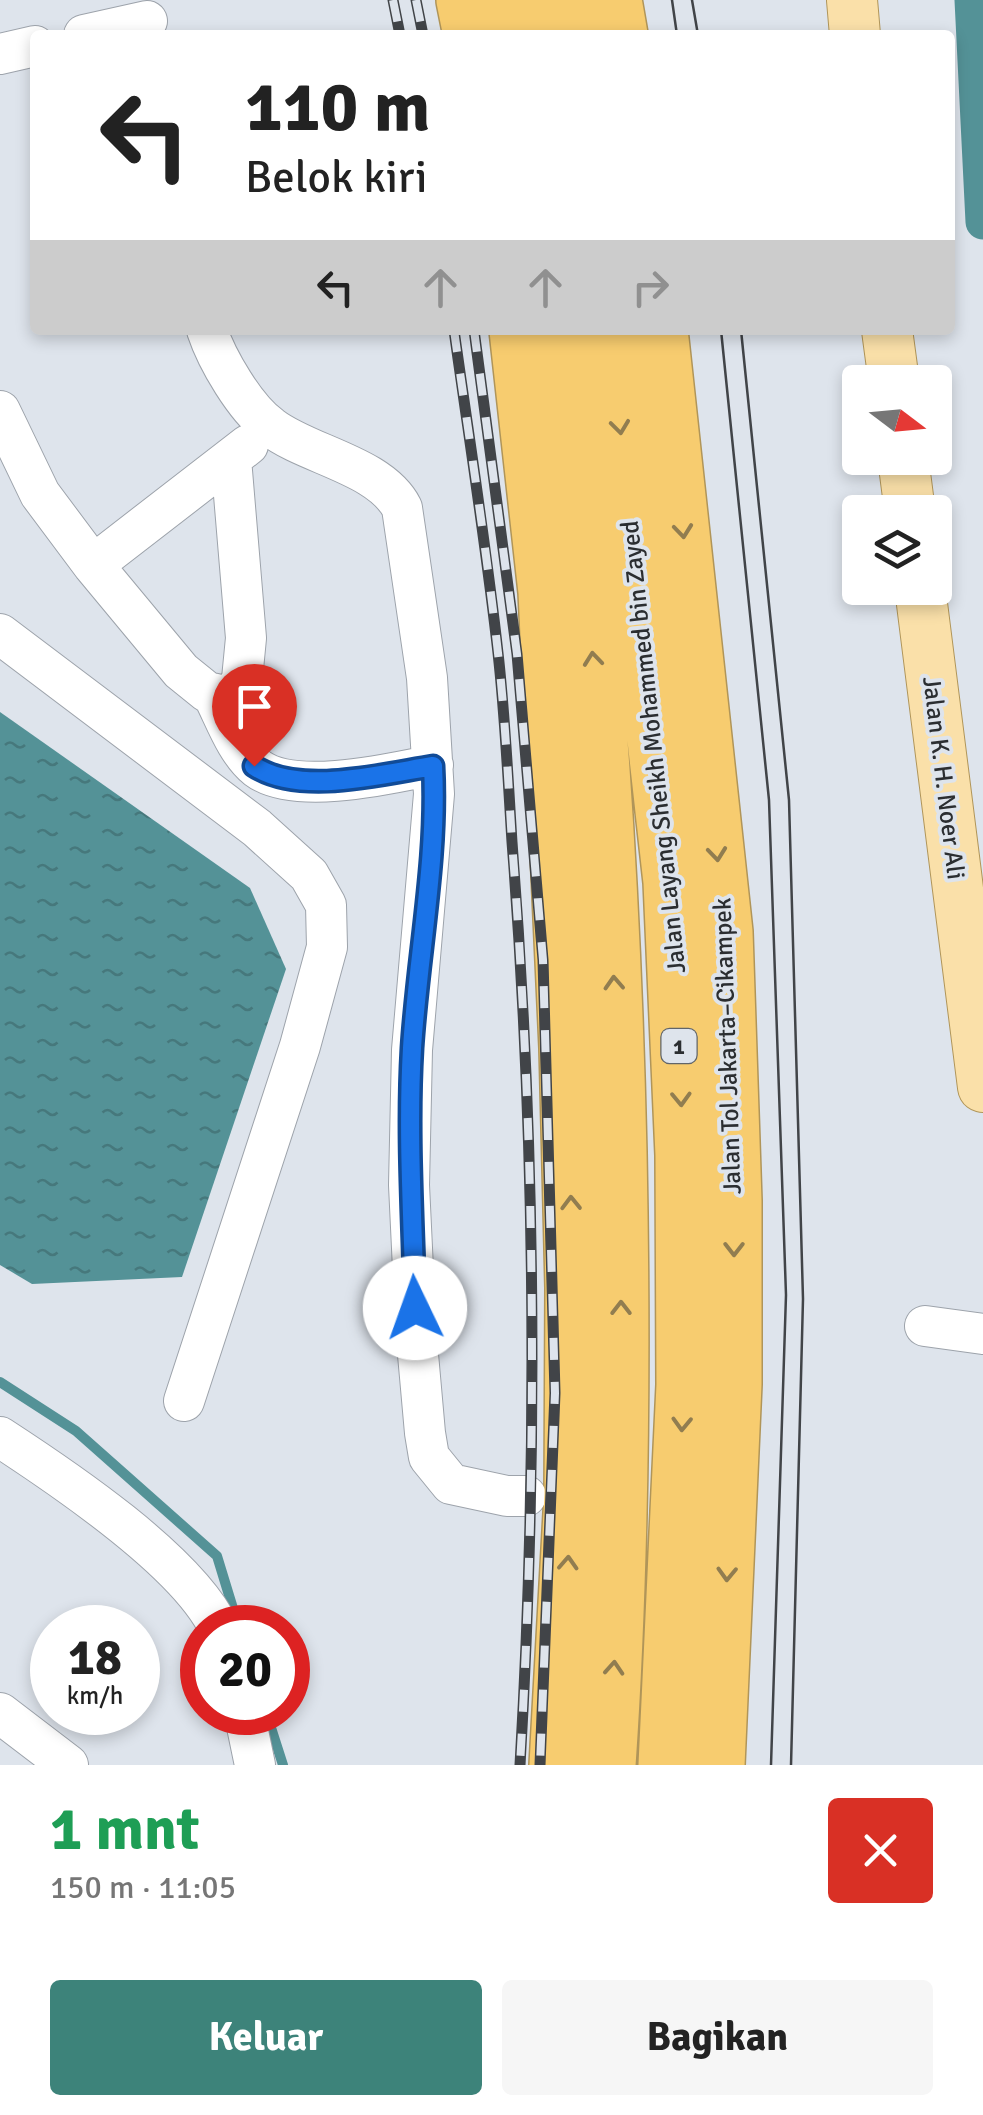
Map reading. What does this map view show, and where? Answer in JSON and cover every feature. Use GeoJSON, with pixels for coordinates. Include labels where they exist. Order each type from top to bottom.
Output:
{"type":"FeatureCollection","features":[{"type":"Feature","properties":{"kind":"highway"},"geometry":{"type":"LineString","coordinates":[[464,0],[470,30]]}},
{"type":"Feature","properties":{"kind":"highway"},"geometry":{"type":"LineString","coordinates":[[508,0],[513,30]]}},
{"type":"Feature","properties":{"kind":"highway"},"geometry":{"type":"LineString","coordinates":[[560,0],[565,30]]}},
{"type":"Feature","properties":{"kind":"highway"},"geometry":{"type":"LineString","coordinates":[[614,0],[619,30]]}},
{"type":"Feature","properties":{"kind":"highway"},"geometry":{"type":"LineString","coordinates":[[517,335],[546,592],[567,1048],[573,1288],[572,1495],[557,1765]]}},
{"type":"Feature","properties":{"kind":"highway","name":"Jalan Layang Sheikh Mohammed bin Zayed"},"geometry":{"type":"LineString","coordinates":[[558,335],[598,707],[615,997],[621,1462],[608,1765]]}},
{"type":"Feature","properties":{"kind":"highway","name":"Jalan Layang Sheikh Mohammed bin Zayed"},"geometry":{"type":"LineString","coordinates":[[610,335],[672,882],[682,1136],[684,1385],[666,1765]]}},
{"type":"Feature","properties":{"kind":"highway","name":"Jalan Tol Jakarta–Cikampek"},"geometry":{"type":"LineString","coordinates":[[661,335],[725,932],[734,1202],[734,1384],[716,1765]]}},
{"type":"Feature","properties":{"kind":"main road"},"geometry":{"type":"LineString","coordinates":[[852,0],[855,30]]}},
{"type":"Feature","properties":{"kind":"main road"},"geometry":{"type":"LineString","coordinates":[[888,335],[892,365]]}},
{"type":"Feature","properties":{"kind":"main road","name":"Jalan K. H. Noer Ali"},"geometry":{"type":"LineString","coordinates":[[922,605],[983,1087]]}},
{"type":"Feature","properties":{"kind":"street"},"geometry":{"type":"LineString","coordinates":[[103,30],[146,19]]}},
{"type":"Feature","properties":{"kind":"street"},"geometry":{"type":"LineString","coordinates":[[0,54],[30,47]]}},
{"type":"Feature","properties":{"kind":"street"},"geometry":{"type":"LineString","coordinates":[[209,335],[222,366],[271,428],[378,481],[396,496],[402,508],[428,678],[433,766],[432,833],[412,1050],[409,1184],[416,1332],[428,1458],[451,1484],[507,1496],[526,1496]]}},
{"type":"Feature","properties":{"kind":"street"},"geometry":{"type":"LineString","coordinates":[[0,411],[40,494],[93,566],[181,672],[213,695],[249,760],[261,770],[276,777],[337,780],[433,766]]}},
{"type":"Feature","properties":{"kind":"street"},"geometry":{"type":"LineString","coordinates":[[93,566],[271,428]]}},
{"type":"Feature","properties":{"kind":"street"},"geometry":{"type":"LineString","coordinates":[[213,695],[232,694],[244,672],[246,638],[231,458]]}},
{"type":"Feature","properties":{"kind":"street"},"geometry":{"type":"LineString","coordinates":[[0,634],[257,828],[309,875],[326,904],[327,947],[300,1046],[184,1401]]}},
{"type":"Feature","properties":{"kind":"street"},"geometry":{"type":"LineString","coordinates":[[925,1326],[983,1334]]}},
{"type":"Feature","properties":{"kind":"street"},"geometry":{"type":"LineString","coordinates":[[0,1437],[84,1494],[147,1547],[204,1605]]}},
{"type":"Feature","properties":{"kind":"street"},"geometry":{"type":"LineString","coordinates":[[0,1713],[68,1765]]}},
{"type":"Feature","properties":{"kind":"street"},"geometry":{"type":"LineString","coordinates":[[248,1735],[254,1765]]}},
{"type":"Feature","properties":{"kind":"water"},"geometry":{"type":"Polygon","coordinates":[[[0,712],[250,888],[286,969],[182,1277],[32,1284],[0,1265],[0,712]]]}},
{"type":"Feature","properties":{"kind":"waterway"},"geometry":{"type":"LineString","coordinates":[[972,0],[983,222]]}},
{"type":"Feature","properties":{"kind":"waterway"},"geometry":{"type":"LineString","coordinates":[[0,1382],[76,1431],[217,1556],[232,1605]]}},
{"type":"Feature","properties":{"kind":"waterway"},"geometry":{"type":"LineString","coordinates":[[273,1735],[283,1765]]}},
{"type":"Feature","properties":{"kind":"tram line"},"geometry":{"type":"LineString","coordinates":[[672,0],[676,30]]}},
{"type":"Feature","properties":{"kind":"tram line"},"geometry":{"type":"LineString","coordinates":[[692,0],[697,30]]}},
{"type":"Feature","properties":{"kind":"tram line"},"geometry":{"type":"LineString","coordinates":[[722,335],[769,800],[786,1295],[771,1765]]}},
{"type":"Feature","properties":{"kind":"tram line"},"geometry":{"type":"LineString","coordinates":[[742,335],[789,800],[803,1299],[791,1765]]}},
{"type":"Feature","properties":{"kind":"railway"},"geometry":{"type":"LineString","coordinates":[[393,0],[399,30]]}},
{"type":"Feature","properties":{"kind":"railway"},"geometry":{"type":"LineString","coordinates":[[416,0],[422,30]]}},
{"type":"Feature","properties":{"kind":"railway"},"geometry":{"type":"LineString","coordinates":[[455,335],[500,676],[526,1072],[532,1419],[520,1765]]}},
{"type":"Feature","properties":{"kind":"railway"},"geometry":{"type":"LineString","coordinates":[[475,335],[517,654],[543,960],[555,1393],[540,1765]]}},
{"type":"Feature","properties":{"kind":"route"},"geometry":{"type":"LineString","coordinates":[[254,766],[276,777],[316,781],[433,766],[432,833],[412,1050],[409,1184],[415,1308]]}}]}
